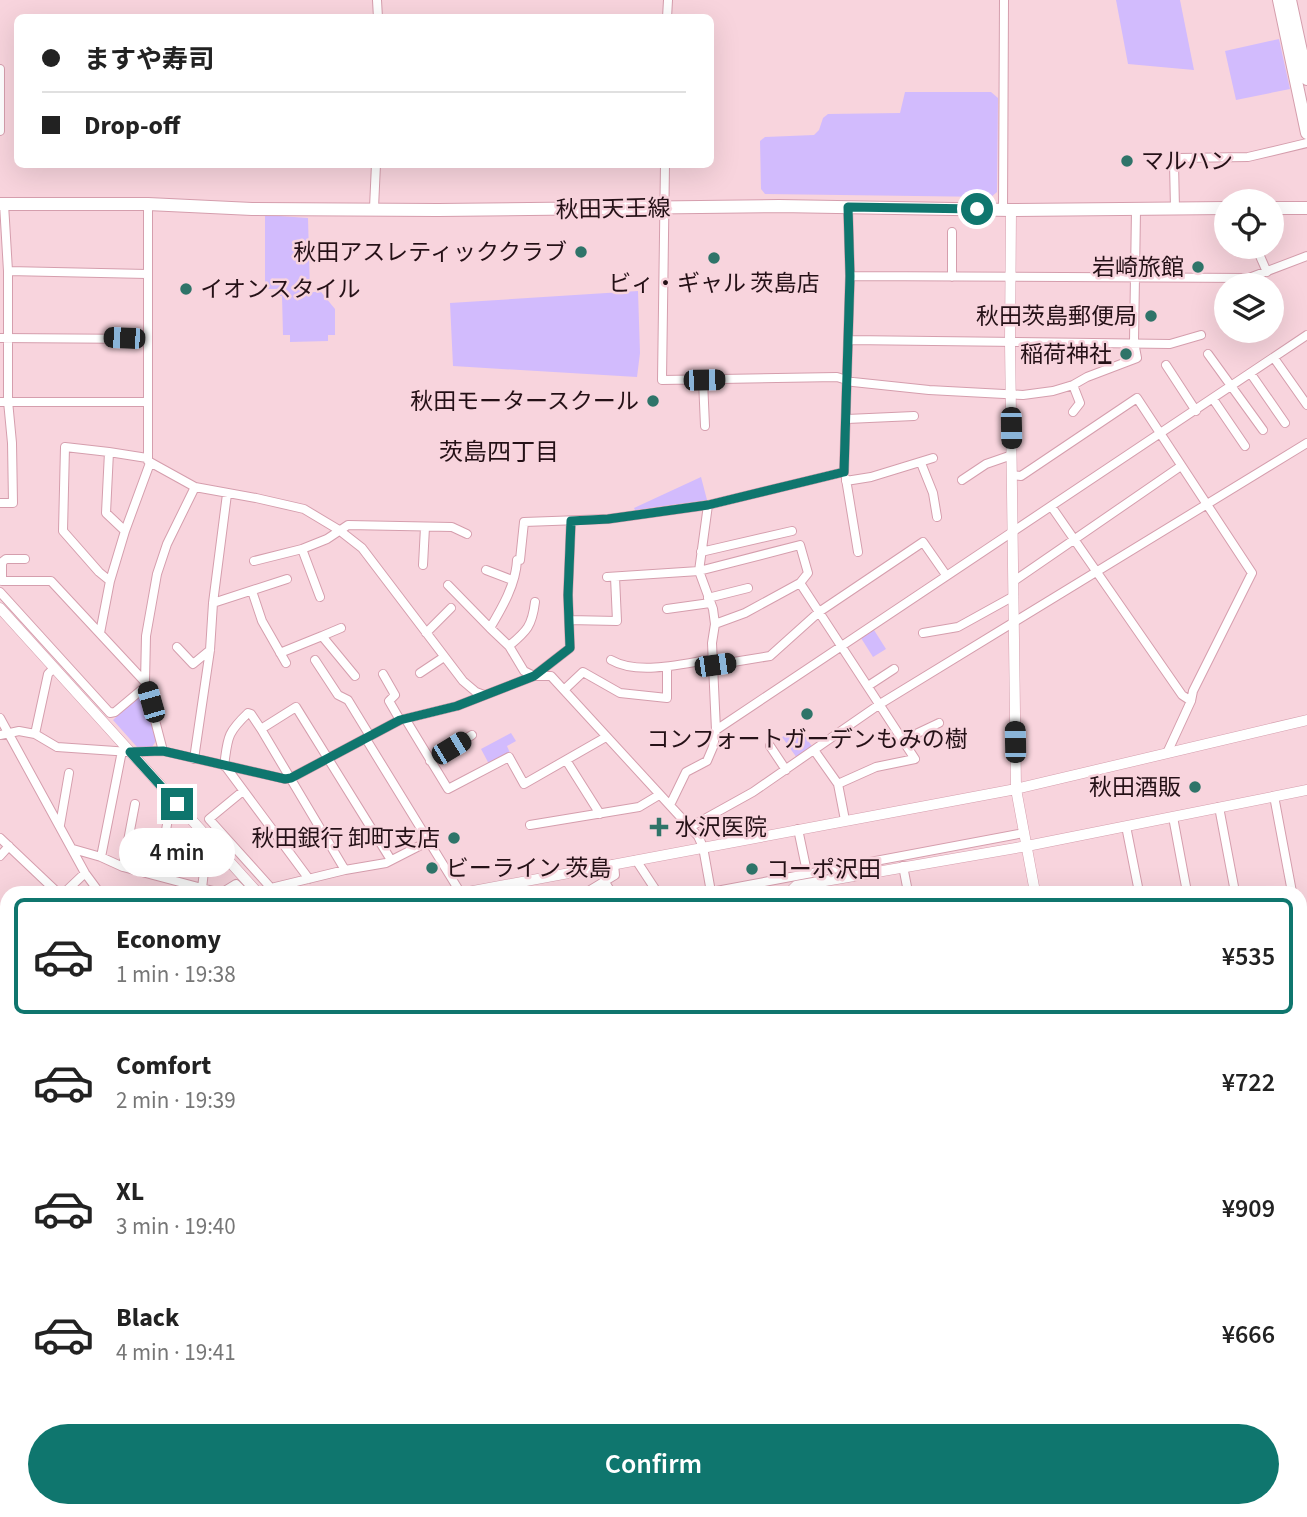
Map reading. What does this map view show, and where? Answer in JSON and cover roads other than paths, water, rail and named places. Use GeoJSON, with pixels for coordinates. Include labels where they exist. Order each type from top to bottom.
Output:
{"type":"FeatureCollection","features":[{"type":"Feature","properties":{"kind":"main road"},"geometry":{"type":"LineString","coordinates":[[1279,0],[1307,133]]}},
{"type":"Feature","properties":{"kind":"main road"},"geometry":{"type":"LineString","coordinates":[[1290,0],[1307,79]]}},
{"type":"Feature","properties":{"kind":"main road","name":"秋田天王線"},"geometry":{"type":"LineString","coordinates":[[2,204],[438,210],[1214,208]]}},
{"type":"Feature","properties":{"kind":"main road"},"geometry":{"type":"LineString","coordinates":[[1284,208],[1307,208]]}},
{"type":"Feature","properties":{"kind":"street"},"geometry":{"type":"LineString","coordinates":[[1004,0],[1007,210],[1011,277],[1017,789],[1034,886]]}},
{"type":"Feature","properties":{"kind":"street"},"geometry":{"type":"LineString","coordinates":[[0,69],[0,131]]}},
{"type":"Feature","properties":{"kind":"street"},"geometry":{"type":"LineString","coordinates":[[1175,209],[1174,163],[1179,158],[1248,157],[1307,143]]}},
{"type":"Feature","properties":{"kind":"street"},"geometry":{"type":"LineString","coordinates":[[374,208],[376,168]]}},
{"type":"Feature","properties":{"kind":"street"},"geometry":{"type":"LineString","coordinates":[[665,168],[662,380],[846,378],[853,382],[1011,396],[1053,391],[1073,384],[1137,358],[1136,210]]}},
{"type":"Feature","properties":{"kind":"street"},"geometry":{"type":"LineString","coordinates":[[0,503],[13,503],[4,402],[10,338],[2,204]]}},
{"type":"Feature","properties":{"kind":"street"},"geometry":{"type":"LineString","coordinates":[[100,633],[110,581],[149,461],[148,204]]}},
{"type":"Feature","properties":{"kind":"street"},"geometry":{"type":"LineString","coordinates":[[848,207],[850,276],[845,477],[858,552]]}},
{"type":"Feature","properties":{"kind":"street"},"geometry":{"type":"LineString","coordinates":[[952,232],[953,276]]}},
{"type":"Feature","properties":{"kind":"street"},"geometry":{"type":"LineString","coordinates":[[850,276],[1249,278],[1307,256]]}},
{"type":"Feature","properties":{"kind":"street"},"geometry":{"type":"LineString","coordinates":[[1261,259],[1267,272]]}},
{"type":"Feature","properties":{"kind":"street"},"geometry":{"type":"LineString","coordinates":[[8,271],[147,274]]}},
{"type":"Feature","properties":{"kind":"street"},"geometry":{"type":"LineString","coordinates":[[849,340],[1170,344],[1202,335]]}},
{"type":"Feature","properties":{"kind":"street"},"geometry":{"type":"LineString","coordinates":[[716,730],[1307,335]]}},
{"type":"Feature","properties":{"kind":"street"},"geometry":{"type":"LineString","coordinates":[[0,338],[148,339]]}},
{"type":"Feature","properties":{"kind":"street"},"geometry":{"type":"LineString","coordinates":[[1208,354],[1263,430]]}},
{"type":"Feature","properties":{"kind":"street"},"geometry":{"type":"LineString","coordinates":[[1274,358],[1307,405]]}},
{"type":"Feature","properties":{"kind":"street"},"geometry":{"type":"LineString","coordinates":[[1166,365],[1196,411]]}},
{"type":"Feature","properties":{"kind":"street"},"geometry":{"type":"LineString","coordinates":[[1251,374],[1285,423]]}},
{"type":"Feature","properties":{"kind":"street"},"geometry":{"type":"LineString","coordinates":[[704,380],[705,426]]}},
{"type":"Feature","properties":{"kind":"street"},"geometry":{"type":"LineString","coordinates":[[1073,384],[1080,403],[1073,412]]}},
{"type":"Feature","properties":{"kind":"street"},"geometry":{"type":"LineString","coordinates":[[1012,475],[1021,476],[1137,398],[1252,573],[1193,691],[1167,752]]}},
{"type":"Feature","properties":{"kind":"street"},"geometry":{"type":"LineString","coordinates":[[1213,399],[1245,446]]}},
{"type":"Feature","properties":{"kind":"street"},"geometry":{"type":"LineString","coordinates":[[4,402],[148,402]]}},
{"type":"Feature","properties":{"kind":"street"},"geometry":{"type":"LineString","coordinates":[[847,419],[914,416]]}},
{"type":"Feature","properties":{"kind":"street"},"geometry":{"type":"LineString","coordinates":[[690,827],[753,792],[880,704],[1307,443]]}},
{"type":"Feature","properties":{"kind":"street"},"geometry":{"type":"LineString","coordinates":[[110,581],[62,531],[65,447],[109,452],[149,461],[195,488],[304,509],[339,530],[362,548],[468,688],[484,695]]}},
{"type":"Feature","properties":{"kind":"street"},"geometry":{"type":"LineString","coordinates":[[109,452],[106,513],[125,531]]}},
{"type":"Feature","properties":{"kind":"street"},"geometry":{"type":"LineString","coordinates":[[962,480],[986,464],[1012,455]]}},
{"type":"Feature","properties":{"kind":"street"},"geometry":{"type":"LineString","coordinates":[[490,628],[503,606],[517,570],[524,522],[608,519],[708,505],[845,477],[872,477],[933,458]]}},
{"type":"Feature","properties":{"kind":"street"},"geometry":{"type":"LineString","coordinates":[[921,463],[933,493],[937,517]]}},
{"type":"Feature","properties":{"kind":"street"},"geometry":{"type":"LineString","coordinates":[[1014,580],[1181,466]]}},
{"type":"Feature","properties":{"kind":"street"},"geometry":{"type":"LineString","coordinates":[[163,751],[145,684],[146,636],[157,574],[167,544],[195,488]]}},
{"type":"Feature","properties":{"kind":"street"},"geometry":{"type":"LineString","coordinates":[[194,759],[210,650],[213,603],[227,494]]}},
{"type":"Feature","properties":{"kind":"street"},"geometry":{"type":"LineString","coordinates":[[670,805],[686,772],[707,761],[716,730],[715,662],[712,643],[715,624],[699,571],[708,505]]}},
{"type":"Feature","properties":{"kind":"street"},"geometry":{"type":"LineString","coordinates":[[1051,506],[1182,695],[1191,701]]}},
{"type":"Feature","properties":{"kind":"street"},"geometry":{"type":"LineString","coordinates":[[4,734],[19,731],[35,734],[57,747],[126,752],[163,751],[225,767],[291,778],[403,720],[457,706],[534,676],[570,648],[571,521]]}},
{"type":"Feature","properties":{"kind":"street"},"geometry":{"type":"LineString","coordinates":[[254,561],[327,539],[348,525],[452,527],[467,534]]}},
{"type":"Feature","properties":{"kind":"street"},"geometry":{"type":"LineString","coordinates":[[423,565],[425,527]]}},
{"type":"Feature","properties":{"kind":"street"},"geometry":{"type":"LineString","coordinates":[[701,552],[792,531]]}},
{"type":"Feature","properties":{"kind":"street"},"geometry":{"type":"LineString","coordinates":[[611,660],[620,665],[667,667],[770,656],[819,612],[923,542],[946,575]]}},
{"type":"Feature","properties":{"kind":"street"},"geometry":{"type":"LineString","coordinates":[[569,620],[617,621],[611,577],[699,571],[800,545],[807,573],[800,583],[745,613],[715,624]]}},
{"type":"Feature","properties":{"kind":"street"},"geometry":{"type":"LineString","coordinates":[[302,548],[320,597]]}},
{"type":"Feature","properties":{"kind":"street"},"geometry":{"type":"LineString","coordinates":[[25,559],[6,559],[2,562],[1,587],[110,713],[115,712],[145,684]]}},
{"type":"Feature","properties":{"kind":"street"},"geometry":{"type":"LineString","coordinates":[[486,570],[512,580]]}},
{"type":"Feature","properties":{"kind":"street"},"geometry":{"type":"LineString","coordinates":[[213,603],[287,579]]}},
{"type":"Feature","properties":{"kind":"street"},"geometry":{"type":"LineString","coordinates":[[1,587],[51,582],[145,684]]}},
{"type":"Feature","properties":{"kind":"street"},"geometry":{"type":"LineString","coordinates":[[800,583],[915,759],[876,767],[838,784]]}},
{"type":"Feature","properties":{"kind":"street"},"geometry":{"type":"LineString","coordinates":[[448,585],[509,646],[524,671],[534,676],[551,677],[565,689],[690,827],[704,847],[710,886]]}},
{"type":"Feature","properties":{"kind":"street"},"geometry":{"type":"LineString","coordinates":[[667,609],[748,588]]}},
{"type":"Feature","properties":{"kind":"street"},"geometry":{"type":"LineString","coordinates":[[251,591],[262,621],[286,663]]}},
{"type":"Feature","properties":{"kind":"street"},"geometry":{"type":"LineString","coordinates":[[923,633],[958,627],[1014,596]]}},
{"type":"Feature","properties":{"kind":"street"},"geometry":{"type":"LineString","coordinates":[[509,646],[528,631],[536,602]]}},
{"type":"Feature","properties":{"kind":"street"},"geometry":{"type":"LineString","coordinates":[[0,608],[126,752],[251,886]]}},
{"type":"Feature","properties":{"kind":"street"},"geometry":{"type":"LineString","coordinates":[[426,633],[451,608]]}},
{"type":"Feature","properties":{"kind":"street"},"geometry":{"type":"LineString","coordinates":[[280,653],[341,628]]}},
{"type":"Feature","properties":{"kind":"street"},"geometry":{"type":"LineString","coordinates":[[322,636],[355,676]]}},
{"type":"Feature","properties":{"kind":"street"},"geometry":{"type":"LineString","coordinates":[[177,647],[193,664],[210,650]]}},
{"type":"Feature","properties":{"kind":"street"},"geometry":{"type":"LineString","coordinates":[[420,673],[444,657]]}},
{"type":"Feature","properties":{"kind":"street"},"geometry":{"type":"LineString","coordinates":[[314,660],[338,695],[348,700],[456,886]]}},
{"type":"Feature","properties":{"kind":"street"},"geometry":{"type":"LineString","coordinates":[[565,689],[583,672],[620,693],[667,698],[667,667]]}},
{"type":"Feature","properties":{"kind":"street"},"geometry":{"type":"LineString","coordinates":[[35,734],[48,674],[54,668]]}},
{"type":"Feature","properties":{"kind":"street"},"geometry":{"type":"LineString","coordinates":[[868,686],[894,669]]}},
{"type":"Feature","properties":{"kind":"street"},"geometry":{"type":"LineString","coordinates":[[383,674],[395,695],[389,701],[448,789],[509,757],[524,784],[606,737]]}},
{"type":"Feature","properties":{"kind":"street"},"geometry":{"type":"LineString","coordinates":[[261,729],[296,707],[391,860]]}},
{"type":"Feature","properties":{"kind":"street"},"geometry":{"type":"LineString","coordinates":[[309,878],[225,767],[229,733],[248,713],[261,729],[345,870]]}},
{"type":"Feature","properties":{"kind":"street"},"geometry":{"type":"LineString","coordinates":[[0,718],[4,734],[95,886]]}},
{"type":"Feature","properties":{"kind":"street"},"geometry":{"type":"LineString","coordinates":[[499,886],[1017,789],[1307,720]]}},
{"type":"Feature","properties":{"kind":"street"},"geometry":{"type":"LineString","coordinates":[[904,740],[939,723]]}},
{"type":"Feature","properties":{"kind":"street"},"geometry":{"type":"LineString","coordinates":[[430,761],[472,735]]}},
{"type":"Feature","properties":{"kind":"street"},"geometry":{"type":"LineString","coordinates":[[771,746],[786,770]]}},
{"type":"Feature","properties":{"kind":"street"},"geometry":{"type":"LineString","coordinates":[[814,750],[838,784],[845,820]]}},
{"type":"Feature","properties":{"kind":"street"},"geometry":{"type":"LineString","coordinates":[[101,857],[126,752]]}},
{"type":"Feature","properties":{"kind":"street"},"geometry":{"type":"LineString","coordinates":[[566,760],[600,814]]}},
{"type":"Feature","properties":{"kind":"street"},"geometry":{"type":"LineString","coordinates":[[60,825],[69,773]]}},
{"type":"Feature","properties":{"kind":"street"},"geometry":{"type":"LineString","coordinates":[[796,886],[1027,846],[1307,790]]}},
{"type":"Feature","properties":{"kind":"street"},"geometry":{"type":"LineString","coordinates":[[243,791],[209,819],[269,886]]}},
{"type":"Feature","properties":{"kind":"street"},"geometry":{"type":"LineString","coordinates":[[530,825],[639,807],[659,795]]}},
{"type":"Feature","properties":{"kind":"street"},"geometry":{"type":"LineString","coordinates":[[1275,796],[1291,886]]}},
{"type":"Feature","properties":{"kind":"street"},"geometry":{"type":"LineString","coordinates":[[123,867],[135,804]]}},
{"type":"Feature","properties":{"kind":"street"},"geometry":{"type":"LineString","coordinates":[[1219,807],[1235,886]]}},
{"type":"Feature","properties":{"kind":"street"},"geometry":{"type":"LineString","coordinates":[[158,876],[169,813]]}},
{"type":"Feature","properties":{"kind":"street"},"geometry":{"type":"LineString","coordinates":[[1173,817],[1186,886]]}},
{"type":"Feature","properties":{"kind":"street"},"geometry":{"type":"LineString","coordinates":[[1126,826],[1138,886]]}},
{"type":"Feature","properties":{"kind":"street"},"geometry":{"type":"LineString","coordinates":[[798,830],[807,872]]}},
{"type":"Feature","properties":{"kind":"street"},"geometry":{"type":"LineString","coordinates":[[740,886],[1024,833]]}},
{"type":"Feature","properties":{"kind":"street"},"geometry":{"type":"LineString","coordinates":[[0,838],[51,886]]}},
{"type":"Feature","properties":{"kind":"street"},"geometry":{"type":"LineString","coordinates":[[202,886],[208,839]]}},
{"type":"Feature","properties":{"kind":"street"},"geometry":{"type":"LineString","coordinates":[[279,886],[391,860],[429,841]]}},
{"type":"Feature","properties":{"kind":"street"},"geometry":{"type":"LineString","coordinates":[[0,856],[9,846]]}},
{"type":"Feature","properties":{"kind":"street"},"geometry":{"type":"LineString","coordinates":[[73,849],[123,867],[195,886]]}},
{"type":"Feature","properties":{"kind":"street"},"geometry":{"type":"LineString","coordinates":[[636,860],[653,886]]}},
{"type":"Feature","properties":{"kind":"street"},"geometry":{"type":"LineString","coordinates":[[598,886],[615,875],[614,864]]}},
{"type":"Feature","properties":{"kind":"street"},"geometry":{"type":"LineString","coordinates":[[903,866],[907,886]]}},
{"type":"Feature","properties":{"kind":"street"},"geometry":{"type":"LineString","coordinates":[[71,886],[85,873]]}},
{"type":"Feature","properties":{"kind":"street"},"geometry":{"type":"LineString","coordinates":[[605,882],[607,886]]}},
{"type":"Feature","properties":{"kind":"place","name":"マルハン"},"geometry":{"type":"Point","coordinates":[1127,161]}},
{"type":"Feature","properties":{"kind":"place","name":"秋田アスレティッククラブ"},"geometry":{"type":"Point","coordinates":[581,252]}},
{"type":"Feature","properties":{"kind":"place","name":"ビィ・ギャル 茨島店"},"geometry":{"type":"Point","coordinates":[714,258]}},
{"type":"Feature","properties":{"kind":"place","name":"岩崎旅館"},"geometry":{"type":"Point","coordinates":[1198,267]}},
{"type":"Feature","properties":{"kind":"place","name":"イオンスタイル"},"geometry":{"type":"Point","coordinates":[186,289]}},
{"type":"Feature","properties":{"kind":"place","name":"秋田茨島郵便局"},"geometry":{"type":"Point","coordinates":[1151,316]}},
{"type":"Feature","properties":{"kind":"place","name":"稲荷神社"},"geometry":{"type":"Point","coordinates":[1126,354]}},
{"type":"Feature","properties":{"kind":"place","name":"秋田モータースクール"},"geometry":{"type":"Point","coordinates":[653,401]}},
{"type":"Feature","properties":{"kind":"place","name":"コンフォートガーデンもみの樹"},"geometry":{"type":"Point","coordinates":[807,714]}},
{"type":"Feature","properties":{"kind":"place","name":"秋田酒販"},"geometry":{"type":"Point","coordinates":[1195,787]}},
{"type":"Feature","properties":{"kind":"place","name":"水沢医院"},"geometry":{"type":"Point","coordinates":[659,827]}},
{"type":"Feature","properties":{"kind":"place","name":"秋田銀行 卸町支店"},"geometry":{"type":"Point","coordinates":[454,838]}},
{"type":"Feature","properties":{"kind":"place","name":"ビーライン 茨島"},"geometry":{"type":"Point","coordinates":[432,868]}},
{"type":"Feature","properties":{"kind":"place","name":"コーポ沢田"},"geometry":{"type":"Point","coordinates":[752,869]}},
{"type":"Feature","properties":{"kind":"district","name":"茨島四丁目"},"geometry":{"type":"Point","coordinates":[499,452]}}]}
